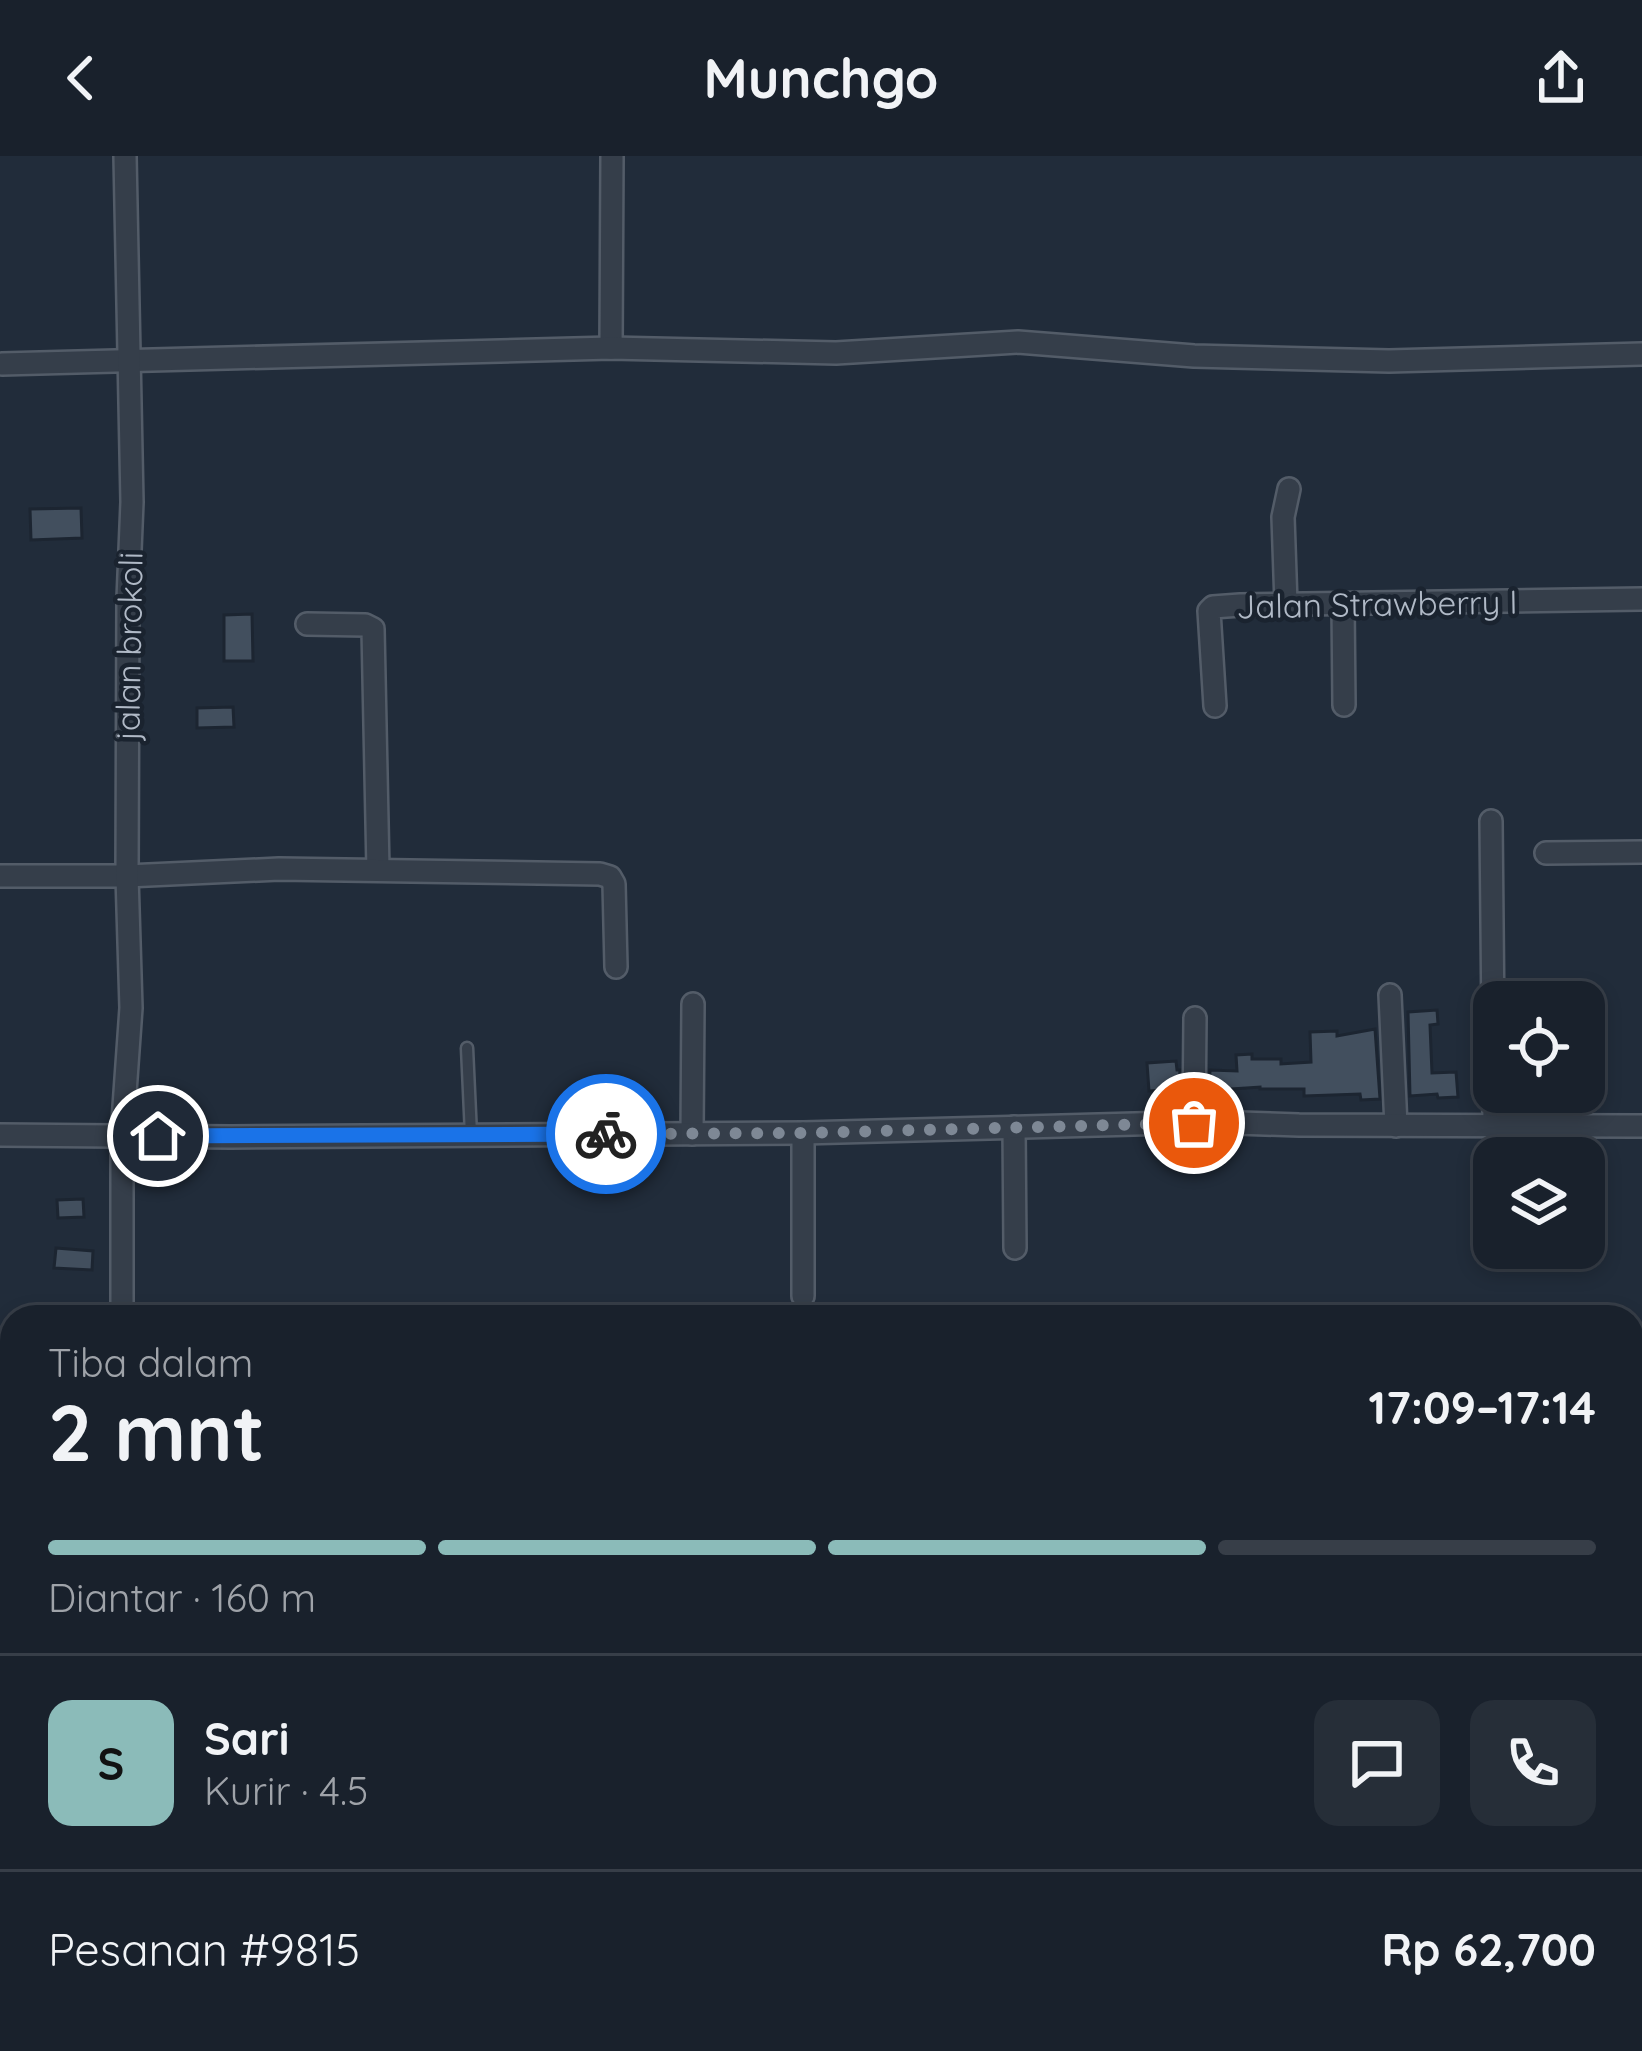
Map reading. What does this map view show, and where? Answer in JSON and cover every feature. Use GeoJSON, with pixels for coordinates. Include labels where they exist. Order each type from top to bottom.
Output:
{"type":"FeatureCollection","features":[{"type":"Feature","properties":{"kind":"street","name":"jalan brokoli"},"geometry":{"type":"LineString","coordinates":[[122,1305],[122,1135],[131,1008],[128,599],[132,502],[125,156]]}},
{"type":"Feature","properties":{"kind":"street"},"geometry":{"type":"LineString","coordinates":[[611,156],[611,348]]}},
{"type":"Feature","properties":{"kind":"street"},"geometry":{"type":"LineString","coordinates":[[2,364],[611,348],[836,352],[1018,342],[1194,356],[1389,361],[1642,354]]}},
{"type":"Feature","properties":{"kind":"street"},"geometry":{"type":"LineString","coordinates":[[1286,604],[1283,517],[1289,489]]}},
{"type":"Feature","properties":{"kind":"street","name":"Jalan Strawberry I"},"geometry":{"type":"LineString","coordinates":[[1215,706],[1209,611],[1213,607],[1642,598]]}},
{"type":"Feature","properties":{"kind":"street"},"geometry":{"type":"LineString","coordinates":[[1342,604],[1344,705]]}},
{"type":"Feature","properties":{"kind":"street"},"geometry":{"type":"LineString","coordinates":[[307,624],[373,629],[378,870]]}},
{"type":"Feature","properties":{"kind":"street"},"geometry":{"type":"LineString","coordinates":[[1491,821],[1494,1124]]}},
{"type":"Feature","properties":{"kind":"street"},"geometry":{"type":"LineString","coordinates":[[1546,853],[1642,852]]}},
{"type":"Feature","properties":{"kind":"street"},"geometry":{"type":"LineString","coordinates":[[0,876],[128,876],[279,868],[600,874],[614,884],[616,967]]}},
{"type":"Feature","properties":{"kind":"street"},"geometry":{"type":"LineString","coordinates":[[1390,994],[1396,1126]]}},
{"type":"Feature","properties":{"kind":"street"},"geometry":{"type":"LineString","coordinates":[[692,1134],[693,1004]]}},
{"type":"Feature","properties":{"kind":"street"},"geometry":{"type":"LineString","coordinates":[[1194,1123],[1195,1018]]}},
{"type":"Feature","properties":{"kind":"street"},"geometry":{"type":"LineString","coordinates":[[0,1135],[803,1133],[1194,1123],[1642,1126]]}},
{"type":"Feature","properties":{"kind":"street"},"geometry":{"type":"LineString","coordinates":[[1014,1127],[1015,1248]]}},
{"type":"Feature","properties":{"kind":"street"},"geometry":{"type":"LineString","coordinates":[[803,1133],[803,1296]]}},
{"type":"Feature","properties":{"kind":"lane"},"geometry":{"type":"LineString","coordinates":[[467,1048],[471,1135]]}},
{"type":"Feature","properties":{"kind":"building"},"geometry":{"type":"Polygon","coordinates":[[[81,508],[82,538],[31,540],[30,509],[81,508]]]}},
{"type":"Feature","properties":{"kind":"building"},"geometry":{"type":"Polygon","coordinates":[[[252,614],[253,661],[224,661],[224,615],[252,614]]]}},
{"type":"Feature","properties":{"kind":"building"},"geometry":{"type":"Polygon","coordinates":[[[233,707],[234,727],[197,728],[197,708],[233,707]]]}},
{"type":"Feature","properties":{"kind":"building"},"geometry":{"type":"Polygon","coordinates":[[[1437,1010],[1438,1024],[1430,1025],[1432,1073],[1456,1072],[1458,1097],[1410,1096],[1408,1012],[1437,1010]]]}},
{"type":"Feature","properties":{"kind":"building"},"geometry":{"type":"Polygon","coordinates":[[[1375,1029],[1380,1099],[1361,1100],[1360,1094],[1304,1096],[1304,1089],[1260,1087],[1209,1092],[1210,1070],[1237,1071],[1236,1055],[1281,1059],[1281,1064],[1311,1062],[1310,1032],[1337,1031],[1337,1036],[1375,1029]]]}},
{"type":"Feature","properties":{"kind":"building"},"geometry":{"type":"Polygon","coordinates":[[[1176,1061],[1179,1089],[1149,1091],[1147,1063],[1176,1061]]]}},
{"type":"Feature","properties":{"kind":"building"},"geometry":{"type":"Polygon","coordinates":[[[83,1199],[84,1217],[58,1218],[57,1200],[83,1199]]]}},
{"type":"Feature","properties":{"kind":"building"},"geometry":{"type":"Polygon","coordinates":[[[56,1248],[93,1251],[92,1270],[54,1268],[56,1248]]]}},
{"type":"Feature","properties":{"kind":"way so far"},"geometry":{"type":"LineString","coordinates":[[606,1134],[1194,1123]]}},
{"type":"Feature","properties":{"kind":"route"},"geometry":{"type":"LineString","coordinates":[[158,1136],[606,1134]]}}]}
